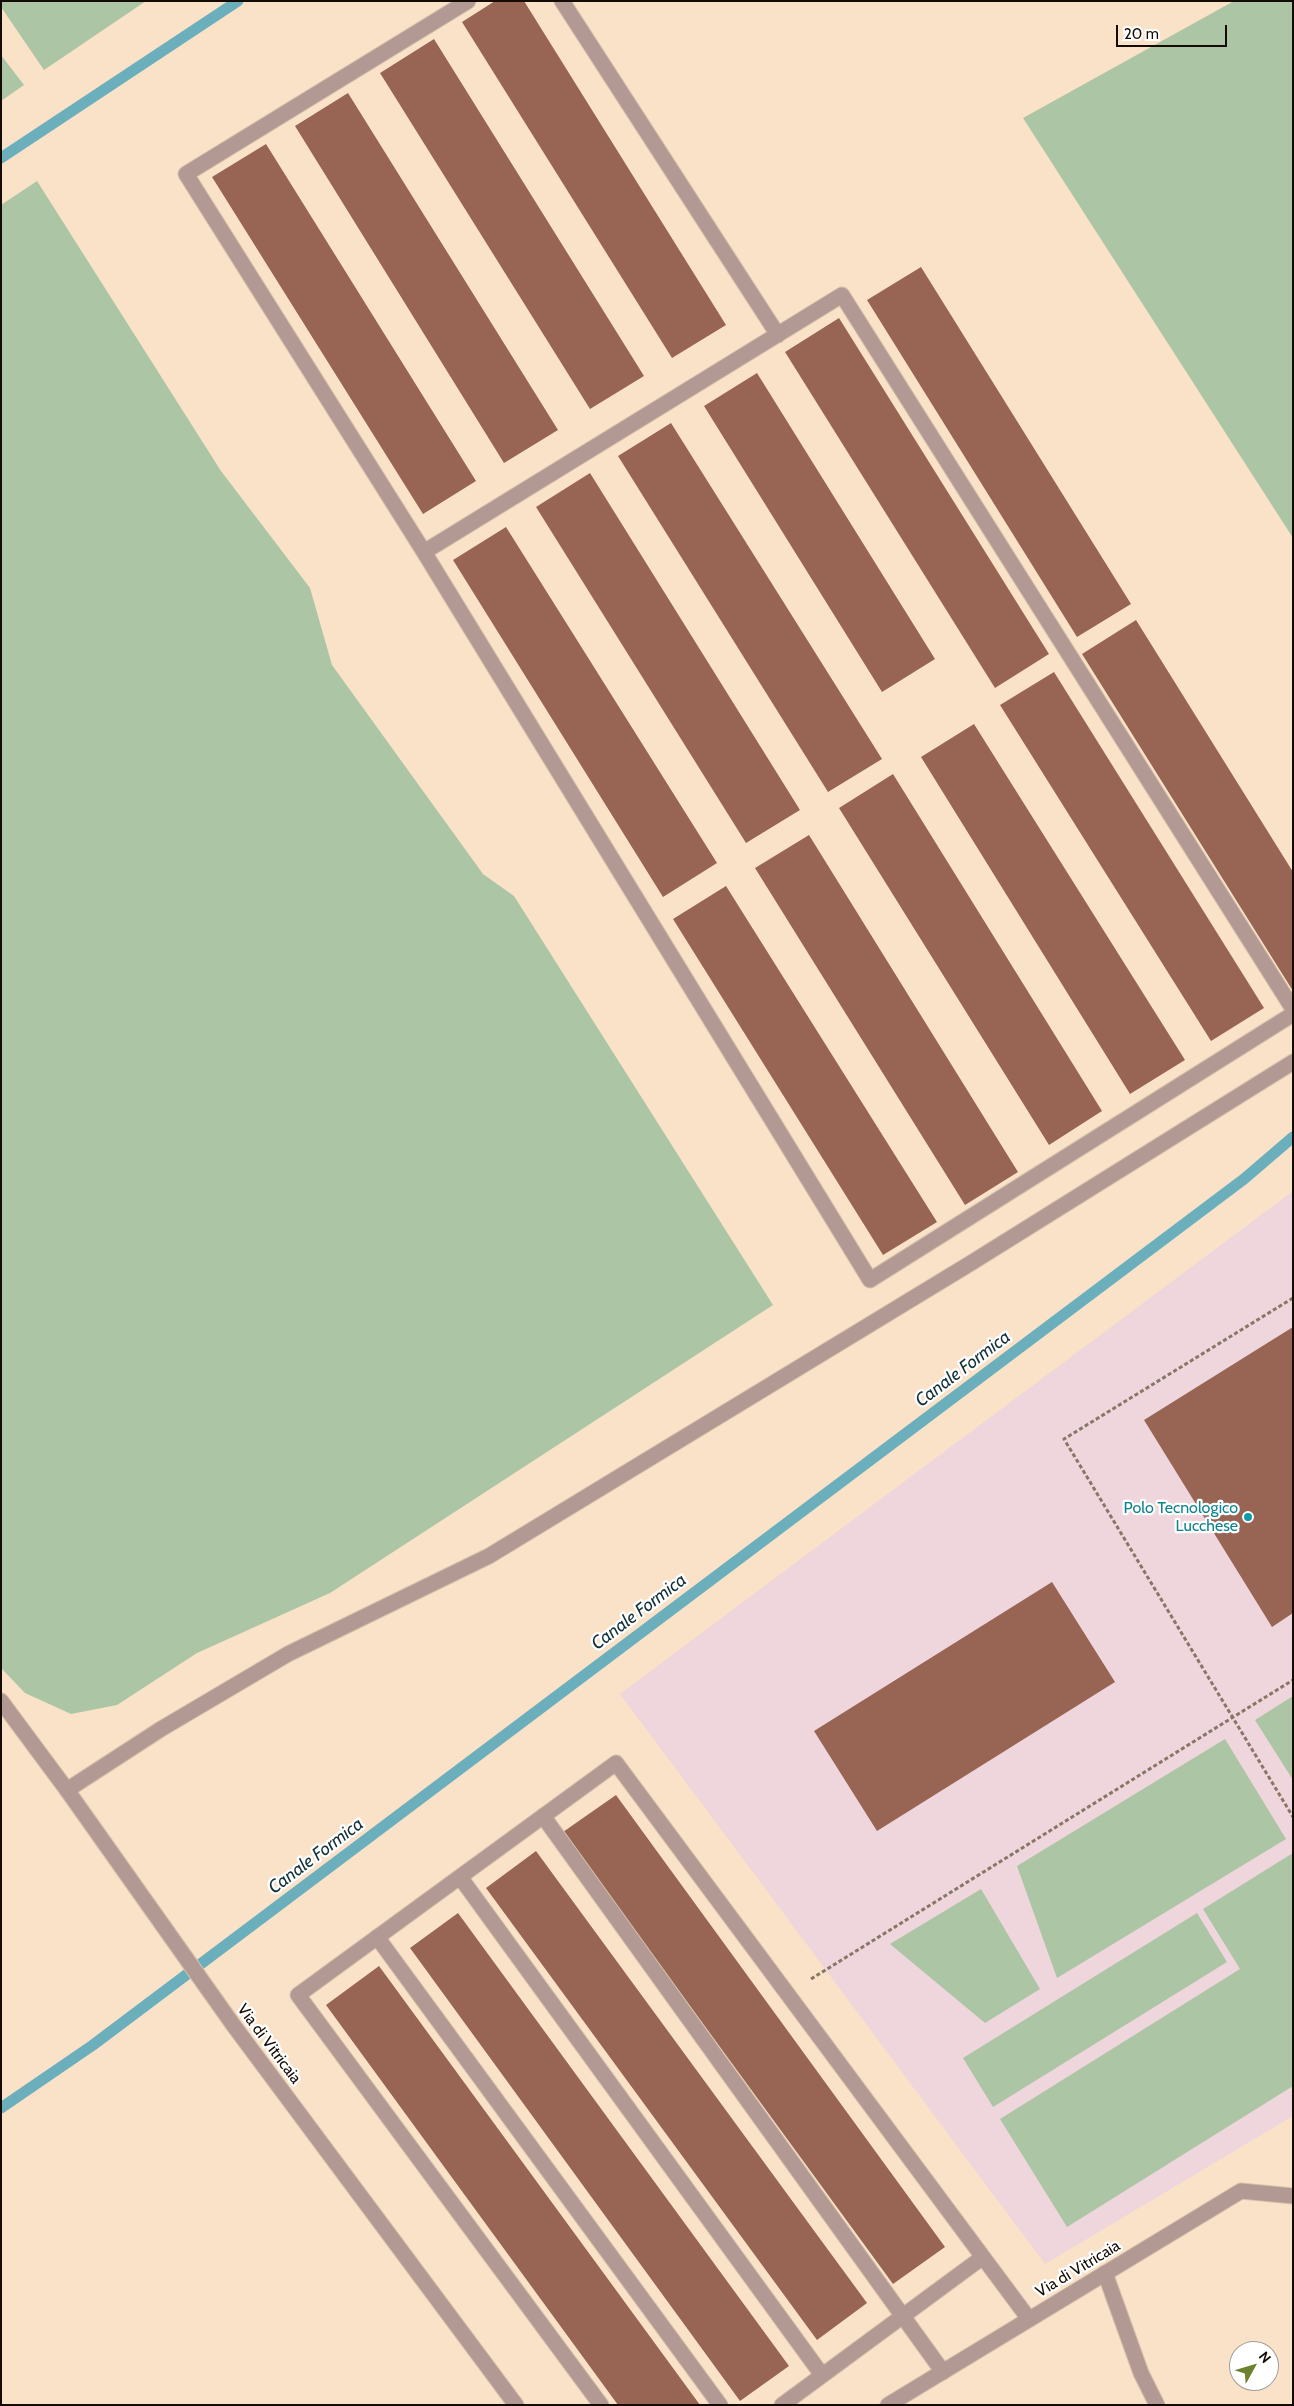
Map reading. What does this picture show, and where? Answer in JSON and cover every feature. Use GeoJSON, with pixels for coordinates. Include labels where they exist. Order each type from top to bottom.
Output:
{"type":"FeatureCollection","features":[{"type":"Feature","properties":{"kind":"street"},"geometry":{"type":"LineString","coordinates":[[468,1],[186,174],[424,552],[870,1280],[1293,1014]]}},
{"type":"Feature","properties":{"kind":"street"},"geometry":{"type":"LineString","coordinates":[[562,1],[778,334]]}},
{"type":"Feature","properties":{"kind":"street"},"geometry":{"type":"LineString","coordinates":[[424,552],[842,295],[1293,1009]]}},
{"type":"Feature","properties":{"kind":"street"},"geometry":{"type":"LineString","coordinates":[[67,1790],[161,1729],[288,1654],[489,1556],[971,1264],[1293,1062]]}},
{"type":"Feature","properties":{"kind":"street","name":"Via di Vitricaia"},"geometry":{"type":"LineString","coordinates":[[1,1701],[67,1790],[158,1922],[234,2026],[516,2405]]}},
{"type":"Feature","properties":{"kind":"street"},"geometry":{"type":"LineString","coordinates":[[601,2405],[298,1995],[616,1763],[1028,2319]]}},
{"type":"Feature","properties":{"kind":"street"},"geometry":{"type":"LineString","coordinates":[[543,1816],[942,2372]]}},
{"type":"Feature","properties":{"kind":"street"},"geometry":{"type":"LineString","coordinates":[[460,1877],[822,2375]]}},
{"type":"Feature","properties":{"kind":"street"},"geometry":{"type":"LineString","coordinates":[[377,1937],[720,2405]]}},
{"type":"Feature","properties":{"kind":"street","name":"Via di Vitricaia"},"geometry":{"type":"LineString","coordinates":[[888,2405],[1241,2191],[1293,2196]]}},
{"type":"Feature","properties":{"kind":"street"},"geometry":{"type":"LineString","coordinates":[[782,2405],[983,2257]]}},
{"type":"Feature","properties":{"kind":"street"},"geometry":{"type":"LineString","coordinates":[[1104,2273],[1141,2372],[1158,2405]]}},
{"type":"Feature","properties":{"kind":"path"},"geometry":{"type":"LineString","coordinates":[[1293,1298],[1064,1439],[1293,1817]]}},
{"type":"Feature","properties":{"kind":"path"},"geometry":{"type":"LineString","coordinates":[[826,1970],[1293,1680]]}},
{"type":"Feature","properties":{"kind":"shaded area"},"geometry":{"type":"Polygon","coordinates":[[[1293,1191],[1293,2116],[1045,2264],[620,1694],[1293,1191]]]}},
{"type":"Feature","properties":{"kind":"green space"},"geometry":{"type":"Polygon","coordinates":[[[1,1],[146,1],[44,70],[1,7],[1,1]]]}},
{"type":"Feature","properties":{"kind":"green space"},"geometry":{"type":"Polygon","coordinates":[[[1234,1],[1293,1],[1293,538],[1023,118],[1234,1]]]}},
{"type":"Feature","properties":{"kind":"green space"},"geometry":{"type":"Polygon","coordinates":[[[1,55],[24,85],[1,101],[1,55]]]}},
{"type":"Feature","properties":{"kind":"green space"},"geometry":{"type":"Polygon","coordinates":[[[37,181],[221,471],[310,588],[332,665],[483,874],[514,896],[773,1305],[330,1593],[197,1653],[117,1705],[71,1714],[25,1693],[1,1668],[1,205],[37,181]]]}},
{"type":"Feature","properties":{"kind":"green space"},"geometry":{"type":"Polygon","coordinates":[[[1293,1696],[1293,1780],[1255,1720],[1293,1696]]]}},
{"type":"Feature","properties":{"kind":"green space"},"geometry":{"type":"Polygon","coordinates":[[[1225,1739],[1286,1839],[1057,1978],[1017,1866],[1225,1739]]]}},
{"type":"Feature","properties":{"kind":"green space"},"geometry":{"type":"Polygon","coordinates":[[[1293,1853],[1293,2086],[1067,2227],[1000,2119],[1240,1969],[1203,1909],[1293,1853]]]}},
{"type":"Feature","properties":{"kind":"green space"},"geometry":{"type":"Polygon","coordinates":[[[981,1889],[1040,1989],[985,2023],[890,1944],[981,1889]]]}},
{"type":"Feature","properties":{"kind":"green space"},"geometry":{"type":"Polygon","coordinates":[[[1197,1913],[1227,1962],[993,2107],[963,2058],[1197,1913]]]}},
{"type":"Feature","properties":{"kind":"building"},"geometry":{"type":"Polygon","coordinates":[[[495,1],[524,1],[726,325],[672,358],[462,22],[495,1]]]}},
{"type":"Feature","properties":{"kind":"building"},"geometry":{"type":"Polygon","coordinates":[[[434,39],[644,376],[590,409],[380,73],[434,39]]]}},
{"type":"Feature","properties":{"kind":"building"},"geometry":{"type":"Polygon","coordinates":[[[348,93],[558,430],[504,463],[295,126],[348,93]]]}},
{"type":"Feature","properties":{"kind":"building"},"geometry":{"type":"Polygon","coordinates":[[[266,144],[476,481],[423,514],[212,177],[266,144]]]}},
{"type":"Feature","properties":{"kind":"building"},"geometry":{"type":"Polygon","coordinates":[[[921,267],[1131,604],[1077,637],[867,300],[921,267]]]}},
{"type":"Feature","properties":{"kind":"building"},"geometry":{"type":"Polygon","coordinates":[[[839,318],[1049,654],[995,688],[785,352],[839,318]]]}},
{"type":"Feature","properties":{"kind":"building"},"geometry":{"type":"Polygon","coordinates":[[[757,373],[935,659],[882,692],[704,406],[757,373]]]}},
{"type":"Feature","properties":{"kind":"building"},"geometry":{"type":"Polygon","coordinates":[[[671,423],[882,759],[828,792],[618,456],[671,423]]]}},
{"type":"Feature","properties":{"kind":"building"},"geometry":{"type":"Polygon","coordinates":[[[590,473],[800,810],[746,843],[536,507],[590,473]]]}},
{"type":"Feature","properties":{"kind":"building"},"geometry":{"type":"Polygon","coordinates":[[[506,527],[717,863],[663,897],[453,560],[506,527]]]}},
{"type":"Feature","properties":{"kind":"building"},"geometry":{"type":"Polygon","coordinates":[[[1136,620],[1293,872],[1293,991],[1082,654],[1136,620]]]}},
{"type":"Feature","properties":{"kind":"building"},"geometry":{"type":"Polygon","coordinates":[[[1054,672],[1264,1008],[1211,1041],[1000,705],[1054,672]]]}},
{"type":"Feature","properties":{"kind":"building"},"geometry":{"type":"Polygon","coordinates":[[[974,724],[1185,1060],[1130,1094],[921,757],[974,724]]]}},
{"type":"Feature","properties":{"kind":"building"},"geometry":{"type":"Polygon","coordinates":[[[893,774],[1102,1111],[1049,1145],[839,808],[893,774]]]}},
{"type":"Feature","properties":{"kind":"building"},"geometry":{"type":"Polygon","coordinates":[[[809,835],[1018,1172],[965,1205],[755,868],[809,835]]]}},
{"type":"Feature","properties":{"kind":"building"},"geometry":{"type":"Polygon","coordinates":[[[726,886],[937,1222],[883,1255],[673,919],[726,886]]]}},
{"type":"Feature","properties":{"kind":"building","name":"Polo Tecnologico Lucchese"},"geometry":{"type":"Polygon","coordinates":[[[1293,1327],[1293,1613],[1272,1627],[1144,1420],[1293,1327]]]}},
{"type":"Feature","properties":{"kind":"building"},"geometry":{"type":"Polygon","coordinates":[[[1052,1582],[1115,1682],[877,1831],[814,1731],[1052,1582]]]}},
{"type":"Feature","properties":{"kind":"building"},"geometry":{"type":"Polygon","coordinates":[[[616,1795],[945,2247],[893,2284],[563,1832],[616,1795]]]}},
{"type":"Feature","properties":{"kind":"building"},"geometry":{"type":"Polygon","coordinates":[[[536,1851],[867,2303],[817,2340],[486,1888],[536,1851]]]}},
{"type":"Feature","properties":{"kind":"building"},"geometry":{"type":"Polygon","coordinates":[[[458,1913],[789,2366],[740,2401],[410,1948],[458,1913]]]}},
{"type":"Feature","properties":{"kind":"building"},"geometry":{"type":"Polygon","coordinates":[[[379,1966],[700,2405],[618,2405],[326,2005],[379,1966]]]}},
{"type":"Feature","properties":{"kind":"waterway"},"geometry":{"type":"LineString","coordinates":[[1,158],[238,1]]}},
{"type":"Feature","properties":{"kind":"waterway","name":"Canale Formica"},"geometry":{"type":"LineString","coordinates":[[1,2108],[93,2045],[1244,1179],[1293,1137]]}},
{"type":"Feature","properties":{"kind":"place","name":"Polo Tecnologico Lucchese"},"geometry":{"type":"Point","coordinates":[1248,1517]}}]}
